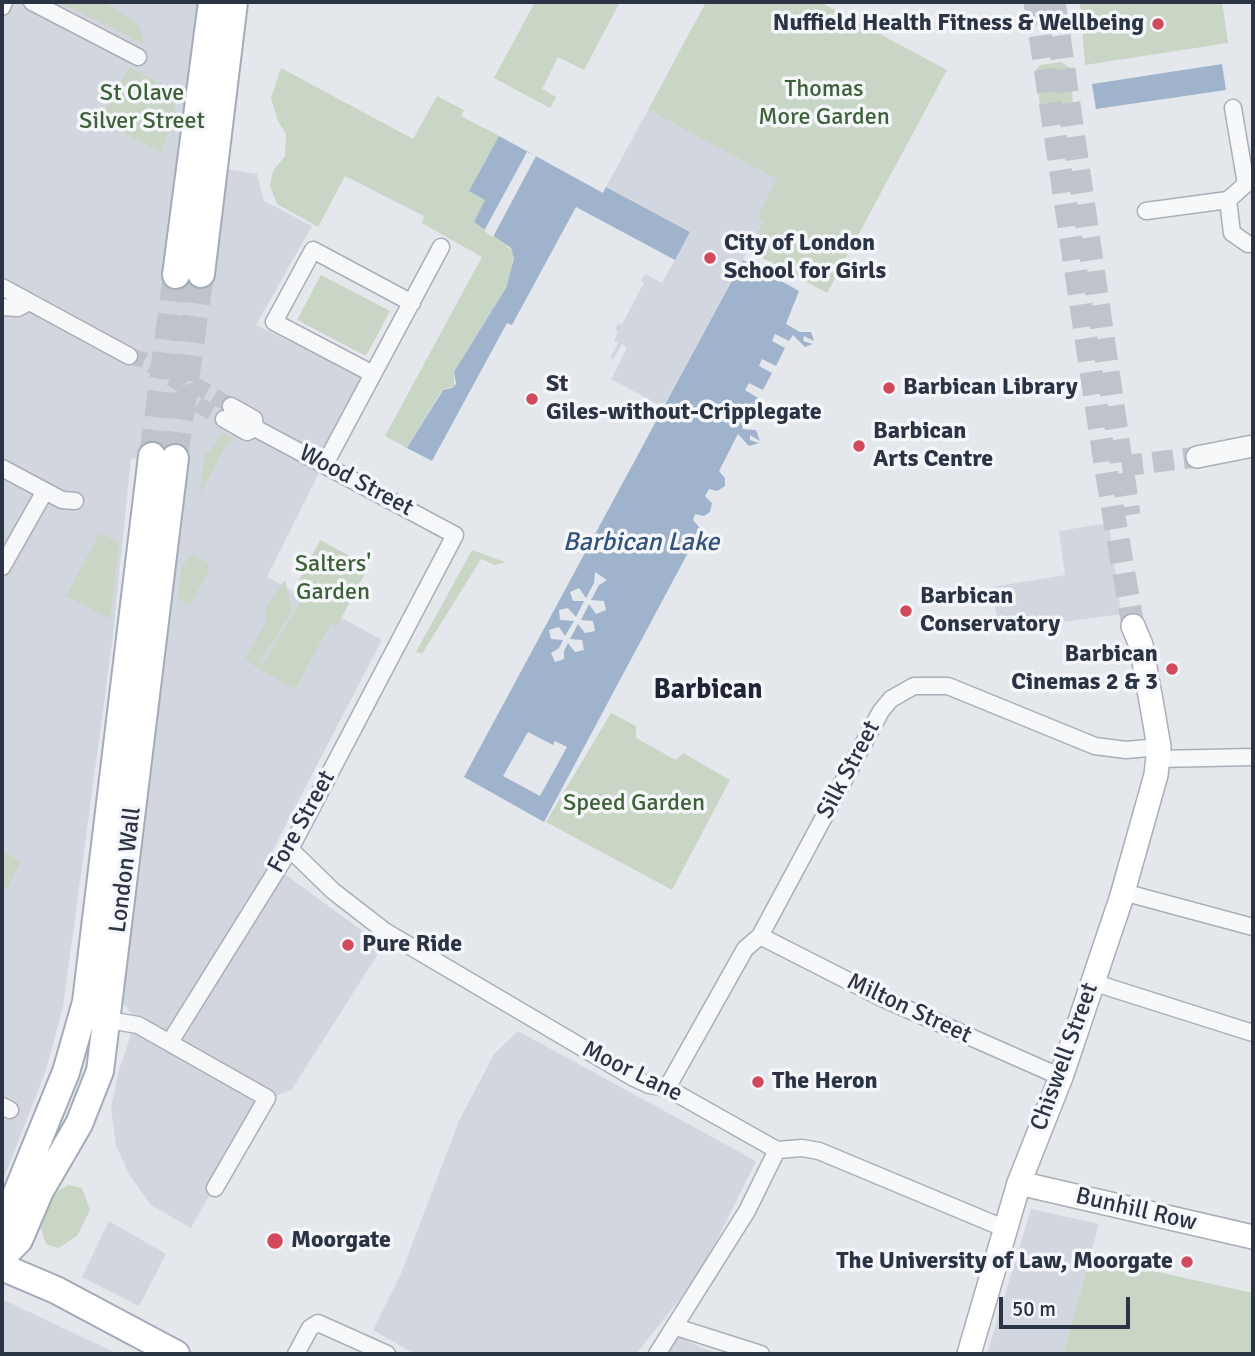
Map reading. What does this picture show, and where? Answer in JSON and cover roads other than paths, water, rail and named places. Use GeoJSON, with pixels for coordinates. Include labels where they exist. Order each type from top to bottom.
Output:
{"type":"FeatureCollection","features":[{"type":"Feature","properties":{"kind":"main road"},"geometry":{"type":"LineString","coordinates":[[212,2],[188,274],[234,2]]}},
{"type":"Feature","properties":{"kind":"main road","name":"London Wall"},"geometry":{"type":"LineString","coordinates":[[2,1228],[66,1072],[86,1002],[164,457],[108,1020],[100,1072],[87,1108],[40,1191],[19,1240],[2,1257]]}},
{"type":"Feature","properties":{"kind":"main road"},"geometry":{"type":"LineString","coordinates":[[1140,631],[1158,753]]}},
{"type":"Feature","properties":{"kind":"main road","name":"Chiswell Street"},"geometry":{"type":"LineString","coordinates":[[969,1354],[1019,1183],[1061,1077],[1123,892],[1158,753]]}},
{"type":"Feature","properties":{"kind":"main road","name":"Bunhill Row"},"geometry":{"type":"LineString","coordinates":[[1019,1183],[1253,1237]]}},
{"type":"Feature","properties":{"kind":"main road"},"geometry":{"type":"LineString","coordinates":[[2,1267],[63,1294],[176,1354]]}},
{"type":"Feature","properties":{"kind":"street"},"geometry":{"type":"LineString","coordinates":[[32,2],[138,57]]}},
{"type":"Feature","properties":{"kind":"street"},"geometry":{"type":"LineString","coordinates":[[1146,211],[1228,200],[1250,183],[1233,108]]}},
{"type":"Feature","properties":{"kind":"street"},"geometry":{"type":"LineString","coordinates":[[1228,200],[1232,233],[1247,241]]}},
{"type":"Feature","properties":{"kind":"street"},"geometry":{"type":"LineString","coordinates":[[325,464],[441,247]]}},
{"type":"Feature","properties":{"kind":"street"},"geometry":{"type":"LineString","coordinates":[[373,374],[274,322],[313,250],[412,303]]}},
{"type":"Feature","properties":{"kind":"street"},"geometry":{"type":"LineString","coordinates":[[2,287],[129,356]]}},
{"type":"Feature","properties":{"kind":"street"},"geometry":{"type":"LineString","coordinates":[[2,307],[18,308],[29,302]]}},
{"type":"Feature","properties":{"kind":"street","name":"Wood Street"},"geometry":{"type":"LineString","coordinates":[[227,413],[254,419],[255,428],[455,535]]}},
{"type":"Feature","properties":{"kind":"street"},"geometry":{"type":"LineString","coordinates":[[1197,457],[1253,446]]}},
{"type":"Feature","properties":{"kind":"street"},"geometry":{"type":"LineString","coordinates":[[2,468],[62,500],[75,501]]}},
{"type":"Feature","properties":{"kind":"street"},"geometry":{"type":"LineString","coordinates":[[2,567],[45,491]]}},
{"type":"Feature","properties":{"kind":"street","name":"Fore Street"},"geometry":{"type":"LineString","coordinates":[[170,1042],[290,849],[455,535]]}},
{"type":"Feature","properties":{"kind":"street","name":"Silk Street"},"geometry":{"type":"LineString","coordinates":[[667,1088],[745,949],[760,936],[881,711],[903,691],[923,685],[948,686],[1095,746],[1158,753],[1253,757]]}},
{"type":"Feature","properties":{"kind":"street","name":"Moor Lane"},"geometry":{"type":"LineString","coordinates":[[290,849],[333,891],[386,932],[515,1005],[595,1057],[649,1085],[667,1088],[777,1150]]}},
{"type":"Feature","properties":{"kind":"street"},"geometry":{"type":"LineString","coordinates":[[1123,892],[1253,927]]}},
{"type":"Feature","properties":{"kind":"street","name":"Milton Street"},"geometry":{"type":"LineString","coordinates":[[760,936],[882,998],[1061,1077]]}},
{"type":"Feature","properties":{"kind":"street"},"geometry":{"type":"LineString","coordinates":[[1092,982],[1253,1033]]}},
{"type":"Feature","properties":{"kind":"street"},"geometry":{"type":"LineString","coordinates":[[108,1020],[138,1025],[267,1098],[215,1188]]}},
{"type":"Feature","properties":{"kind":"street"},"geometry":{"type":"LineString","coordinates":[[657,1354],[747,1211],[777,1150],[802,1147],[819,1151],[1006,1228]]}},
{"type":"Feature","properties":{"kind":"street"},"geometry":{"type":"LineString","coordinates":[[296,1354],[310,1328],[318,1323],[387,1354]]}},
{"type":"Feature","properties":{"kind":"street"},"geometry":{"type":"LineString","coordinates":[[676,1327],[761,1354]]}},
{"type":"Feature","properties":{"kind":"water"},"geometry":{"type":"Polygon","coordinates":[[[1222,64],[1226,90],[1096,109],[1092,84],[1222,64]]]}},
{"type":"Feature","properties":{"kind":"water"},"geometry":{"type":"Polygon","coordinates":[[[499,136],[603,193],[606,187],[690,232],[675,260],[576,207],[512,325],[507,323],[432,461],[407,448],[443,390],[456,384],[454,372],[507,286],[514,258],[511,248],[474,222],[485,200],[469,191],[499,136]]]}},
{"type":"Feature","properties":{"kind":"water","name":"Barbican Lake"},"geometry":{"type":"Polygon","coordinates":[[[743,260],[799,291],[786,324],[800,332],[811,332],[814,341],[804,336],[803,341],[813,344],[805,347],[793,335],[789,341],[775,334],[772,341],[785,348],[776,366],[762,359],[759,366],[772,373],[763,390],[749,383],[745,390],[758,398],[755,404],[772,407],[774,415],[764,410],[764,415],[773,418],[765,421],[755,410],[749,415],[735,408],[732,415],[745,422],[742,429],[756,430],[760,441],[750,435],[750,440],[759,443],[749,446],[738,434],[719,471],[725,478],[725,486],[717,491],[709,489],[705,496],[712,503],[710,512],[704,516],[695,514],[693,520],[699,527],[698,534],[544,822],[464,777],[743,260]],[[595,572],[594,583],[586,598],[579,588],[570,592],[573,601],[584,601],[576,617],[568,608],[559,610],[560,620],[574,621],[565,636],[559,627],[549,630],[551,639],[563,640],[559,648],[551,653],[555,662],[564,659],[568,643],[575,652],[584,650],[582,640],[570,639],[578,624],[585,633],[595,631],[593,621],[581,620],[589,604],[596,614],[606,610],[604,601],[591,600],[599,585],[607,580],[595,572]],[[528,732],[503,776],[540,796],[567,747],[555,741],[553,745],[528,732]]]}},
{"type":"Feature","properties":{"kind":"tunnel"},"geometry":{"type":"LineString","coordinates":[[1035,2],[1106,470],[1133,626]]}},
{"type":"Feature","properties":{"kind":"tunnel"},"geometry":{"type":"LineString","coordinates":[[1054,2],[1129,515]]}},
{"type":"Feature","properties":{"kind":"tunnel"},"geometry":{"type":"LineString","coordinates":[[175,458],[201,274]]}},
{"type":"Feature","properties":{"kind":"tunnel"},"geometry":{"type":"LineString","coordinates":[[152,456],[176,275]]}},
{"type":"Feature","properties":{"kind":"tunnel"},"geometry":{"type":"LineString","coordinates":[[129,356],[144,360],[184,386],[197,386],[231,406]]}},
{"type":"Feature","properties":{"kind":"tunnel"},"geometry":{"type":"LineString","coordinates":[[184,386],[191,401],[224,419]]}},
{"type":"Feature","properties":{"kind":"tunnel"},"geometry":{"type":"LineString","coordinates":[[1122,466],[1197,457]]}},
{"type":"Feature","properties":{"kind":"place","name":"Nuffield Health Fitness & Wellbeing"},"geometry":{"type":"Point","coordinates":[1158,24]}},
{"type":"Feature","properties":{"kind":"place","name":"City of London School for Girls"},"geometry":{"type":"Point","coordinates":[710,258]}},
{"type":"Feature","properties":{"kind":"place","name":"Barbican Library"},"geometry":{"type":"Point","coordinates":[889,388]}},
{"type":"Feature","properties":{"kind":"place","name":"St Giles-without-Cripplegate"},"geometry":{"type":"Point","coordinates":[532,399]}},
{"type":"Feature","properties":{"kind":"place","name":"Barbican Arts Centre"},"geometry":{"type":"Point","coordinates":[859,446]}},
{"type":"Feature","properties":{"kind":"place","name":"Barbican Conservatory"},"geometry":{"type":"Point","coordinates":[906,611]}},
{"type":"Feature","properties":{"kind":"place","name":"Barbican Cinemas 2 & 3"},"geometry":{"type":"Point","coordinates":[1172,669]}},
{"type":"Feature","properties":{"kind":"place","name":"Pure Ride"},"geometry":{"type":"Point","coordinates":[348,945]}},
{"type":"Feature","properties":{"kind":"place","name":"The Heron"},"geometry":{"type":"Point","coordinates":[758,1082]}},
{"type":"Feature","properties":{"kind":"place","name":"Moorgate"},"geometry":{"type":"Point","coordinates":[275,1241]}},
{"type":"Feature","properties":{"kind":"place","name":"The University of Law, Moorgate"},"geometry":{"type":"Point","coordinates":[1187,1262]}},
{"type":"Feature","properties":{"kind":"district","name":"Barbican"},"geometry":{"type":"Point","coordinates":[708,691]}},
{"type":"Feature","properties":{"kind":"park label","name":"Thomas More Garden"},"geometry":{"type":"Point","coordinates":[824,104]}},
{"type":"Feature","properties":{"kind":"park label","name":"St Olave Silver Street"},"geometry":{"type":"Point","coordinates":[142,108]}},
{"type":"Feature","properties":{"kind":"park label","name":"Salters' Garden"},"geometry":{"type":"Point","coordinates":[333,579]}},
{"type":"Feature","properties":{"kind":"park label","name":"Speed Garden"},"geometry":{"type":"Point","coordinates":[634,804]}}]}
